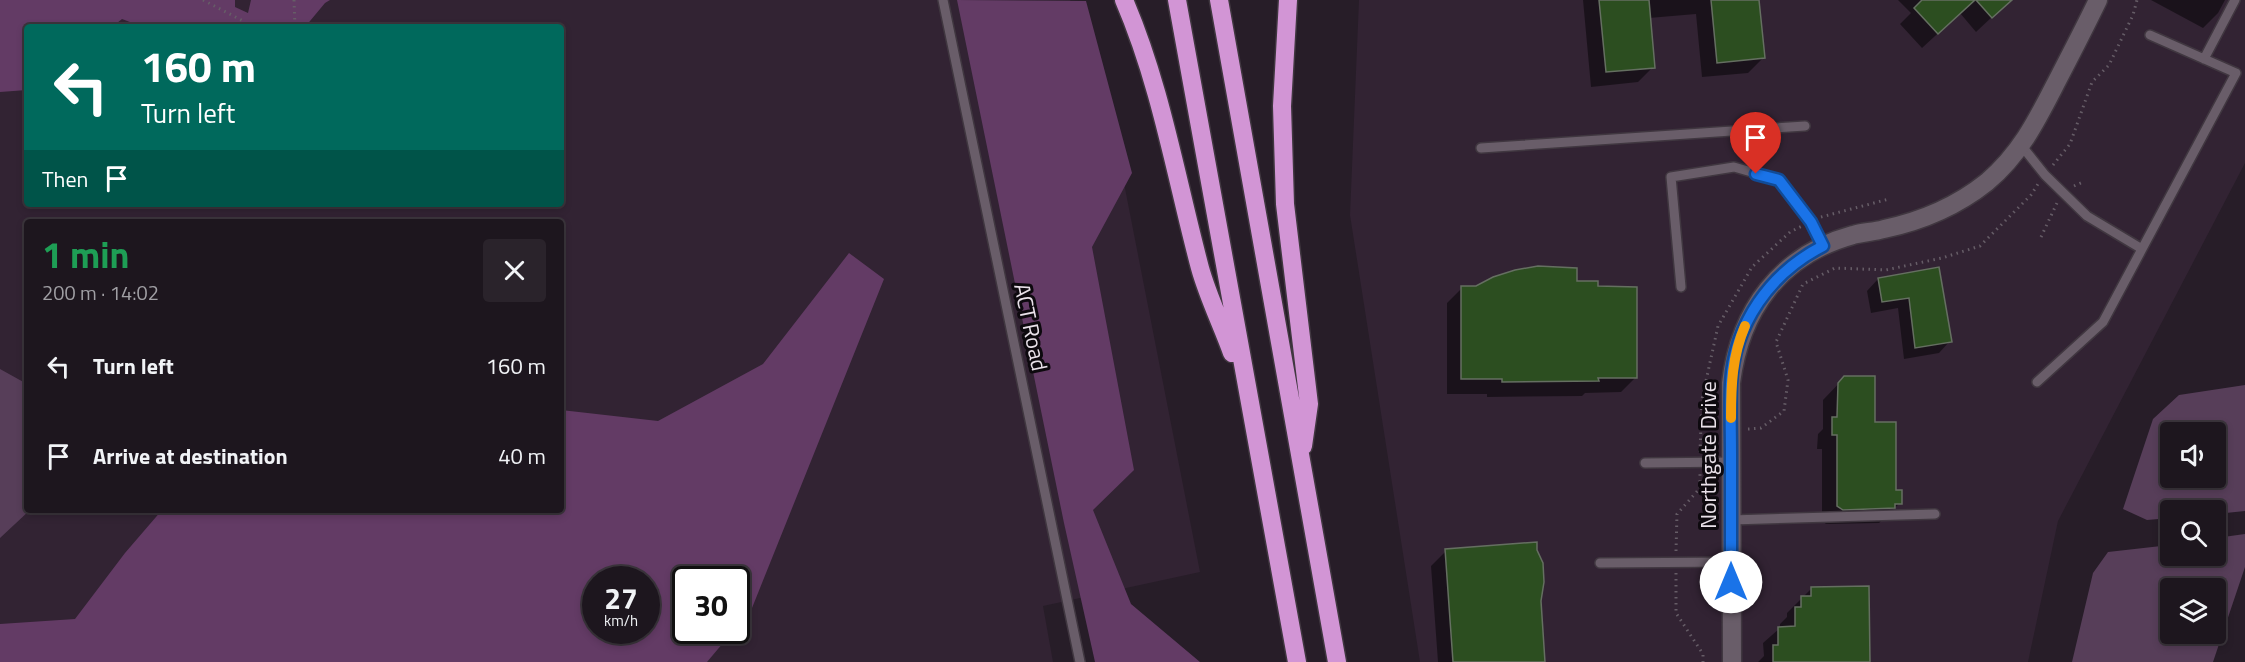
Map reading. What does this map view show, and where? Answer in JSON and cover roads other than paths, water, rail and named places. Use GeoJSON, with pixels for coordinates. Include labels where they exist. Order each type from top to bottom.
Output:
{"type":"FeatureCollection","features":[{"type":"Feature","properties":{"kind":"highway"},"geometry":{"type":"LineString","coordinates":[[1124,0],[1135,26],[1161,106],[1201,270],[1248,393]]}},
{"type":"Feature","properties":{"kind":"highway"},"geometry":{"type":"LineString","coordinates":[[1177,0],[1297,662]]}},
{"type":"Feature","properties":{"kind":"highway"},"geometry":{"type":"LineString","coordinates":[[1219,0],[1337,662]]}},
{"type":"Feature","properties":{"kind":"highway"},"geometry":{"type":"LineString","coordinates":[[1288,0],[1282,106],[1285,204],[1309,404],[1300,463]]}},
{"type":"Feature","properties":{"kind":"street","name":"Northgate Drive"},"geometry":{"type":"LineString","coordinates":[[1732,662],[1731,383],[1739,340],[1750,314],[1781,274],[1808,254],[1855,235],[1912,223],[1961,200],[1987,182],[2029,135],[2098,0]]}},
{"type":"Feature","properties":{"kind":"lane","name":"ACT Road"},"geometry":{"type":"LineString","coordinates":[[944,0],[1080,662]]}},
{"type":"Feature","properties":{"kind":"lane"},"geometry":{"type":"LineString","coordinates":[[2204,59],[2235,0]]}},
{"type":"Feature","properties":{"kind":"lane"},"geometry":{"type":"LineString","coordinates":[[2037,382],[2103,322],[2236,73],[2150,35]]}},
{"type":"Feature","properties":{"kind":"lane"},"geometry":{"type":"LineString","coordinates":[[1481,148],[1805,126]]}},
{"type":"Feature","properties":{"kind":"lane"},"geometry":{"type":"LineString","coordinates":[[2022,145],[2045,175],[2087,216],[2142,249]]}},
{"type":"Feature","properties":{"kind":"lane"},"geometry":{"type":"LineString","coordinates":[[1681,287],[1671,177],[1734,167],[1779,180],[1811,222],[1823,246]]}},
{"type":"Feature","properties":{"kind":"lane"},"geometry":{"type":"LineString","coordinates":[[1645,463],[1731,462]]}},
{"type":"Feature","properties":{"kind":"lane"},"geometry":{"type":"LineString","coordinates":[[1731,520],[1935,514]]}},
{"type":"Feature","properties":{"kind":"lane"},"geometry":{"type":"LineString","coordinates":[[1600,563],[1731,562]]}}]}
